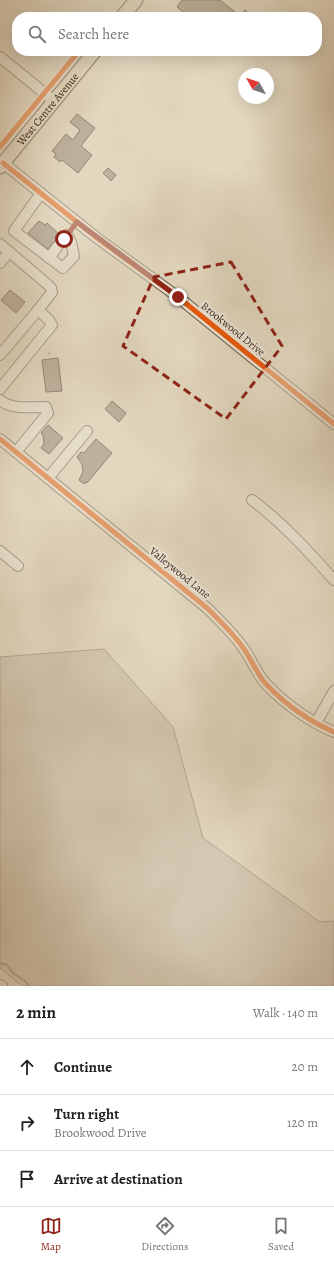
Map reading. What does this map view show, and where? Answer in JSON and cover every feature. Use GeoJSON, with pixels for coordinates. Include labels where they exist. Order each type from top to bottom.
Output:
{"type":"FeatureCollection","features":[{"type":"Feature","properties":{"kind":"main road"},"geometry":{"type":"LineString","coordinates":[[126,12],[136,0]]}},
{"type":"Feature","properties":{"kind":"main road","name":"West Centre Avenue"},"geometry":{"type":"LineString","coordinates":[[2,165],[91,56]]}},
{"type":"Feature","properties":{"kind":"street"},"geometry":{"type":"LineString","coordinates":[[0,57],[54,101]]}},
{"type":"Feature","properties":{"kind":"street","name":"Brookwood Drive"},"geometry":{"type":"LineString","coordinates":[[2,165],[178,297],[334,424]]}},
{"type":"Feature","properties":{"kind":"street"},"geometry":{"type":"LineString","coordinates":[[41,194],[14,231],[63,268],[74,256],[71,242],[63,240]]}},
{"type":"Feature","properties":{"kind":"street"},"geometry":{"type":"LineString","coordinates":[[49,258],[77,222]]}},
{"type":"Feature","properties":{"kind":"street"},"geometry":{"type":"LineString","coordinates":[[0,244],[51,288],[52,292],[0,355]]}},
{"type":"Feature","properties":{"kind":"street"},"geometry":{"type":"LineString","coordinates":[[0,263],[9,252]]}},
{"type":"Feature","properties":{"kind":"street"},"geometry":{"type":"LineString","coordinates":[[0,389],[52,325],[49,320],[38,310]]}},
{"type":"Feature","properties":{"kind":"street"},"geometry":{"type":"LineString","coordinates":[[0,400],[17,408],[46,407],[48,413],[16,452]]}},
{"type":"Feature","properties":{"kind":"street"},"geometry":{"type":"LineString","coordinates":[[48,478],[87,431]]}},
{"type":"Feature","properties":{"kind":"street","name":"Valleywood Lane"},"geometry":{"type":"LineString","coordinates":[[0,439],[207,608],[232,633],[245,650],[266,684],[286,702],[316,723],[334,732]]}},
{"type":"Feature","properties":{"kind":"street"},"geometry":{"type":"LineString","coordinates":[[252,500],[269,512],[334,580]]}},
{"type":"Feature","properties":{"kind":"street"},"geometry":{"type":"LineString","coordinates":[[0,551],[18,566]]}},
{"type":"Feature","properties":{"kind":"street"},"geometry":{"type":"LineString","coordinates":[[316,723],[334,690]]}},
{"type":"Feature","properties":{"kind":"highlighted area"},"geometry":{"type":"Polygon","coordinates":[[[231,262],[282,346],[226,419],[123,346],[154,277],[231,262]]]}},
{"type":"Feature","properties":{"kind":"shaded area"},"geometry":{"type":"Polygon","coordinates":[[[104,649],[173,727],[203,838],[320,922],[334,921],[334,986],[22,986],[0,968],[0,657],[104,649]]]}},
{"type":"Feature","properties":{"kind":"building"},"geometry":{"type":"Polygon","coordinates":[[[182,0],[220,0],[235,12],[183,12],[177,7],[182,0]]]}},
{"type":"Feature","properties":{"kind":"building"},"geometry":{"type":"Polygon","coordinates":[[[77,114],[95,128],[81,146],[92,155],[78,173],[62,160],[60,162],[54,157],[56,154],[52,151],[66,134],[73,140],[80,130],[70,122],[77,114]]]}},
{"type":"Feature","properties":{"kind":"building"},"geometry":{"type":"Polygon","coordinates":[[[108,168],[116,175],[111,181],[103,173],[108,168]]]}},
{"type":"Feature","properties":{"kind":"building"},"geometry":{"type":"Polygon","coordinates":[[[39,221],[45,225],[47,223],[61,236],[65,246],[62,241],[58,240],[53,242],[48,249],[28,233],[39,221]]]}},
{"type":"Feature","properties":{"kind":"building"},"geometry":{"type":"Polygon","coordinates":[[[10,290],[25,302],[16,313],[1,300],[10,290]]]}},
{"type":"Feature","properties":{"kind":"building"},"geometry":{"type":"Polygon","coordinates":[[[58,358],[62,391],[46,392],[42,360],[58,358]]]}},
{"type":"Feature","properties":{"kind":"building"},"geometry":{"type":"Polygon","coordinates":[[[112,401],[126,413],[119,422],[105,409],[112,401]]]}},
{"type":"Feature","properties":{"kind":"building"},"geometry":{"type":"Polygon","coordinates":[[[48,425],[63,438],[49,454],[41,448],[44,444],[43,435],[41,433],[48,425]]]}},
{"type":"Feature","properties":{"kind":"building"},"geometry":{"type":"Polygon","coordinates":[[[96,439],[112,453],[87,483],[86,482],[84,484],[79,480],[83,472],[82,464],[77,457],[81,452],[84,453],[96,439]]]}},
{"type":"Feature","properties":{"kind":"waterway"},"geometry":{"type":"LineString","coordinates":[[0,963],[7,965],[12,972],[25,981],[29,986]]}},
{"type":"Feature","properties":{"kind":"cycle path"},"geometry":{"type":"LineString","coordinates":[[0,147],[75,56]]}},
{"type":"Feature","properties":{"kind":"cycle path"},"geometry":{"type":"LineString","coordinates":[[3,163],[97,238],[178,297],[334,424]]}},
{"type":"Feature","properties":{"kind":"cycle path"},"geometry":{"type":"LineString","coordinates":[[0,439],[207,608],[226,627],[247,653],[263,681],[274,692],[298,712],[334,732]]}},
{"type":"Feature","properties":{"kind":"route"},"geometry":{"type":"LineString","coordinates":[[64,239],[77,222],[178,297]]}}]}
